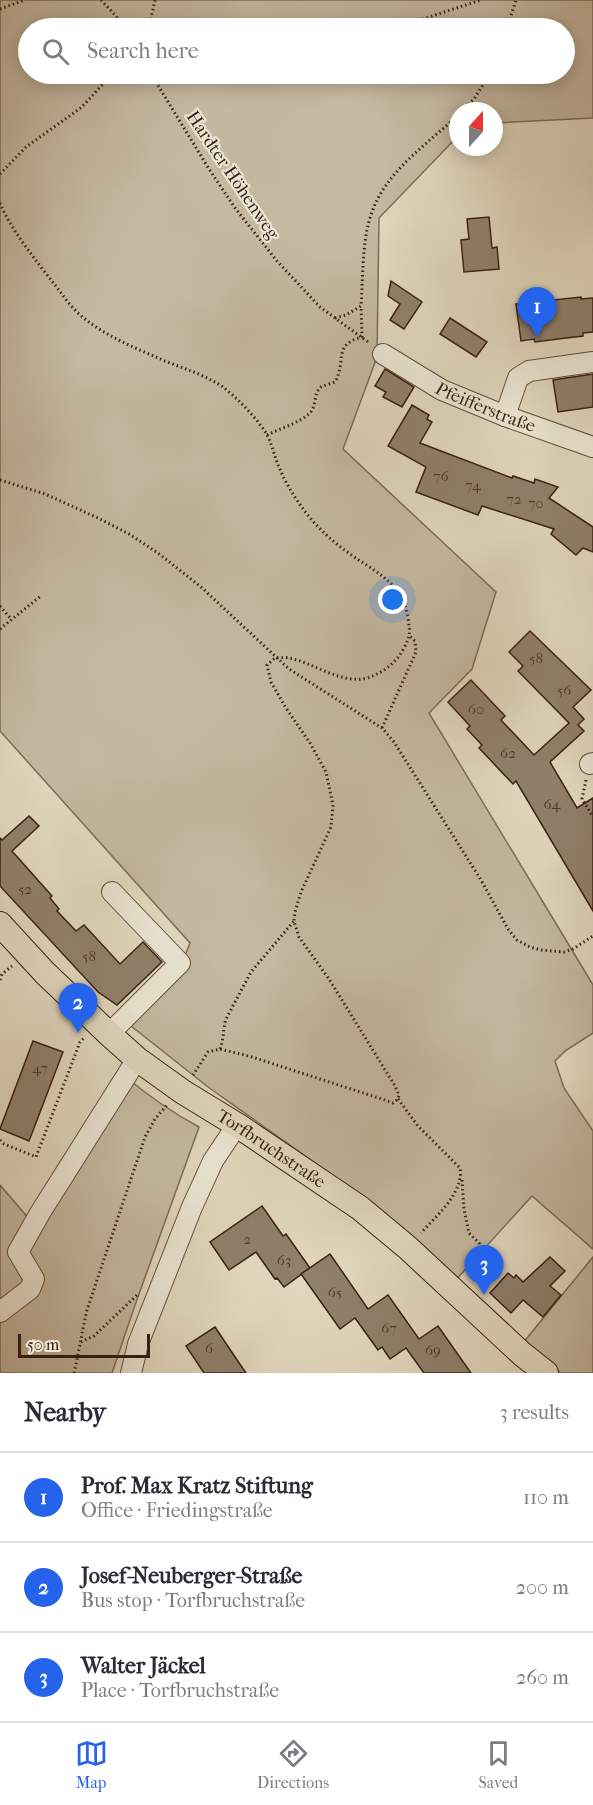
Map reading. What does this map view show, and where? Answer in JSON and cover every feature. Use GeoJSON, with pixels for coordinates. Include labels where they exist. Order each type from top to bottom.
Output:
{"type":"FeatureCollection","features":[{"type":"Feature","properties":{"kind":"main road","name":"Torfbruchstraße"},"geometry":{"type":"LineString","coordinates":[[0,924],[45,973],[137,1059],[183,1092],[237,1125],[360,1208],[408,1248],[522,1354],[546,1373]]}},
{"type":"Feature","properties":{"kind":"street","name":"Pfeifferstraße"},"geometry":{"type":"LineString","coordinates":[[383,354],[442,390],[505,416],[593,447]]}},
{"type":"Feature","properties":{"kind":"street"},"geometry":{"type":"LineString","coordinates":[[505,416],[518,378],[529,371],[593,362]]}},
{"type":"Feature","properties":{"kind":"street"},"geometry":{"type":"LineString","coordinates":[[103,1029],[180,963],[112,891]]}},
{"type":"Feature","properties":{"kind":"street"},"geometry":{"type":"LineString","coordinates":[[0,1311],[30,1288],[34,1279],[18,1252],[137,1059]]}},
{"type":"Feature","properties":{"kind":"street"},"geometry":{"type":"LineString","coordinates":[[131,1373],[138,1344],[192,1207],[213,1161],[237,1125]]}},
{"type":"Feature","properties":{"kind":"path"},"geometry":{"type":"LineString","coordinates":[[0,9],[25,0]]}},
{"type":"Feature","properties":{"kind":"path"},"geometry":{"type":"LineString","coordinates":[[100,0],[117,18]]}},
{"type":"Feature","properties":{"kind":"path"},"geometry":{"type":"LineString","coordinates":[[151,18],[155,0]]}},
{"type":"Feature","properties":{"kind":"path"},"geometry":{"type":"LineString","coordinates":[[426,18],[481,0]]}},
{"type":"Feature","properties":{"kind":"path"},"geometry":{"type":"LineString","coordinates":[[510,18],[516,0]]}},
{"type":"Feature","properties":{"kind":"path"},"geometry":{"type":"LineString","coordinates":[[0,174],[26,147],[82,107],[103,84]]}},
{"type":"Feature","properties":{"kind":"path","name":"Hardter Höhenweg"},"geometry":{"type":"LineString","coordinates":[[157,84],[209,170],[235,208],[277,261],[320,307],[383,354]]}},
{"type":"Feature","properties":{"kind":"path"},"geometry":{"type":"LineString","coordinates":[[471,102],[484,84]]}},
{"type":"Feature","properties":{"kind":"path"},"geometry":{"type":"LineString","coordinates":[[267,435],[300,420],[310,412],[318,391],[323,386],[335,382],[341,354],[346,344],[362,338],[361,306],[367,232],[374,206],[394,175],[449,123]]}},
{"type":"Feature","properties":{"kind":"path"},"geometry":{"type":"LineString","coordinates":[[0,203],[2,214],[41,268],[84,318],[118,339],[207,378],[224,388],[246,407],[267,435],[280,470],[301,507],[320,529],[345,551],[384,577],[400,593],[406,608],[410,636],[392,665],[380,673],[364,679],[336,675],[289,658],[275,658],[267,665],[271,682],[326,772],[333,805],[331,826],[301,892],[294,921],[298,937],[329,980],[395,1086],[399,1095],[398,1099],[418,1126],[460,1168],[470,1233],[479,1243],[483,1263]]}},
{"type":"Feature","properties":{"kind":"path"},"geometry":{"type":"LineString","coordinates":[[335,318],[346,315],[361,306]]}},
{"type":"Feature","properties":{"kind":"path"},"geometry":{"type":"LineString","coordinates":[[0,480],[71,505],[148,547],[201,587],[289,669],[382,728],[401,752],[481,880],[508,929],[517,939],[530,947],[564,952],[593,936]]}},
{"type":"Feature","properties":{"kind":"path"},"geometry":{"type":"LineString","coordinates":[[0,629],[42,595]]}},
{"type":"Feature","properties":{"kind":"path"},"geometry":{"type":"LineString","coordinates":[[0,606],[12,619]]}},
{"type":"Feature","properties":{"kind":"path"},"geometry":{"type":"LineString","coordinates":[[382,728],[416,652],[415,641],[410,636]]}},
{"type":"Feature","properties":{"kind":"path"},"geometry":{"type":"LineString","coordinates":[[592,764],[582,800],[593,817]]}},
{"type":"Feature","properties":{"kind":"path"},"geometry":{"type":"LineString","coordinates":[[220,1049],[224,1041],[226,1019],[251,972],[294,921]]}},
{"type":"Feature","properties":{"kind":"path"},"geometry":{"type":"LineString","coordinates":[[0,1140],[4,1144],[36,1157],[80,1042],[103,1029]]}},
{"type":"Feature","properties":{"kind":"path"},"geometry":{"type":"LineString","coordinates":[[74,1373],[87,1310],[145,1137],[162,1109],[183,1092],[208,1052],[220,1049],[252,1057],[393,1103],[398,1099]]}},
{"type":"Feature","properties":{"kind":"path"},"geometry":{"type":"LineString","coordinates":[[408,1248],[450,1201],[461,1175]]}},
{"type":"Feature","properties":{"kind":"path"},"geometry":{"type":"LineString","coordinates":[[81,1342],[94,1335],[141,1290],[156,1296]]}},
{"type":"Feature","properties":{"kind":"shaded area"},"geometry":{"type":"Polygon","coordinates":[[[0,0],[593,0],[593,118],[503,123],[503,102],[449,102],[449,145],[379,218],[377,357],[343,449],[496,592],[472,669],[429,713],[593,985],[593,1033],[565,1051],[555,1061],[564,1088],[593,1131],[593,1249],[532,1196],[454,1282],[335,1177],[208,1087],[126,1022],[182,963],[190,943],[0,731],[0,0]]]}},
{"type":"Feature","properties":{"kind":"shaded area"},"geometry":{"type":"Polygon","coordinates":[[[127,1078],[144,1092],[199,1127],[112,1373],[0,1373],[0,1185],[36,1227],[127,1078]]]}},
{"type":"Feature","properties":{"kind":"shaded area"},"geometry":{"type":"Polygon","coordinates":[[[593,1257],[593,1373],[561,1373],[523,1343],[593,1257]]]}},
{"type":"Feature","properties":{"kind":"building"},"geometry":{"type":"Polygon","coordinates":[[[489,217],[492,248],[497,247],[499,269],[464,272],[461,240],[469,239],[467,219],[489,217]]]}},
{"type":"Feature","properties":{"kind":"building"},"geometry":{"type":"Polygon","coordinates":[[[391,281],[422,302],[404,329],[390,320],[400,304],[388,296],[391,281]]]}},
{"type":"Feature","properties":{"kind":"building"},"geometry":{"type":"Polygon","coordinates":[[[581,297],[581,299],[593,298],[593,332],[583,333],[583,336],[535,342],[534,339],[521,341],[516,304],[581,297]]]}},
{"type":"Feature","properties":{"kind":"building"},"geometry":{"type":"Polygon","coordinates":[[[450,318],[487,342],[476,357],[440,334],[450,318]]]}},
{"type":"Feature","properties":{"kind":"building"},"geometry":{"type":"Polygon","coordinates":[[[385,369],[414,387],[402,407],[383,397],[386,392],[375,386],[385,369]]]}},
{"type":"Feature","properties":{"kind":"building"},"geometry":{"type":"Polygon","coordinates":[[[593,374],[593,407],[558,412],[553,380],[593,374]]]}},
{"type":"Feature","properties":{"kind":"building"},"geometry":{"type":"Polygon","coordinates":[[[412,405],[429,415],[427,419],[432,422],[420,443],[512,478],[513,476],[534,483],[535,479],[558,487],[549,498],[593,527],[593,552],[583,548],[576,555],[551,534],[554,529],[482,506],[478,515],[416,492],[426,467],[388,446],[412,405]]]}},
{"type":"Feature","properties":{"kind":"building"},"geometry":{"type":"Polygon","coordinates":[[[530,631],[591,690],[573,707],[584,719],[578,725],[584,731],[550,762],[577,808],[593,798],[593,911],[516,781],[513,784],[479,748],[482,745],[467,729],[470,726],[448,702],[471,680],[505,716],[501,720],[534,755],[569,723],[518,671],[523,666],[509,652],[530,631]]]}},
{"type":"Feature","properties":{"kind":"building"},"geometry":{"type":"Polygon","coordinates":[[[29,816],[39,826],[12,851],[52,896],[50,898],[59,909],[57,911],[76,931],[84,925],[120,964],[143,942],[162,962],[117,1005],[98,992],[0,886],[0,838],[2,840],[29,816]]]}},
{"type":"Feature","properties":{"kind":"building"},"geometry":{"type":"Polygon","coordinates":[[[33,1041],[63,1052],[29,1141],[0,1129],[33,1041]]]}},
{"type":"Feature","properties":{"kind":"building"},"geometry":{"type":"Polygon","coordinates":[[[262,1206],[283,1236],[286,1234],[310,1268],[284,1287],[277,1278],[275,1279],[256,1252],[229,1270],[210,1242],[262,1206]]]}},
{"type":"Feature","properties":{"kind":"building"},"geometry":{"type":"Polygon","coordinates":[[[330,1254],[368,1309],[388,1295],[419,1339],[438,1326],[471,1373],[424,1373],[406,1348],[390,1359],[382,1347],[378,1350],[355,1318],[340,1329],[301,1274],[330,1254]]]}},
{"type":"Feature","properties":{"kind":"building"},"geometry":{"type":"Polygon","coordinates":[[[550,1257],[565,1271],[550,1286],[561,1295],[543,1317],[523,1300],[511,1313],[490,1293],[508,1273],[514,1278],[516,1275],[523,1282],[550,1257]]]}},
{"type":"Feature","properties":{"kind":"building"},"geometry":{"type":"Polygon","coordinates":[[[215,1327],[246,1373],[204,1373],[186,1346],[215,1327]]]}},
{"type":"Feature","properties":{"kind":"place","name":"Prof. Max Kratz Stiftung"},"geometry":{"type":"Point","coordinates":[537,337]}},
{"type":"Feature","properties":{"kind":"place","name":"Josef-Neuberger-Straße"},"geometry":{"type":"Point","coordinates":[78,1033]}},
{"type":"Feature","properties":{"kind":"place","name":"Walter Jäckel"},"geometry":{"type":"Point","coordinates":[484,1295]}}]}
